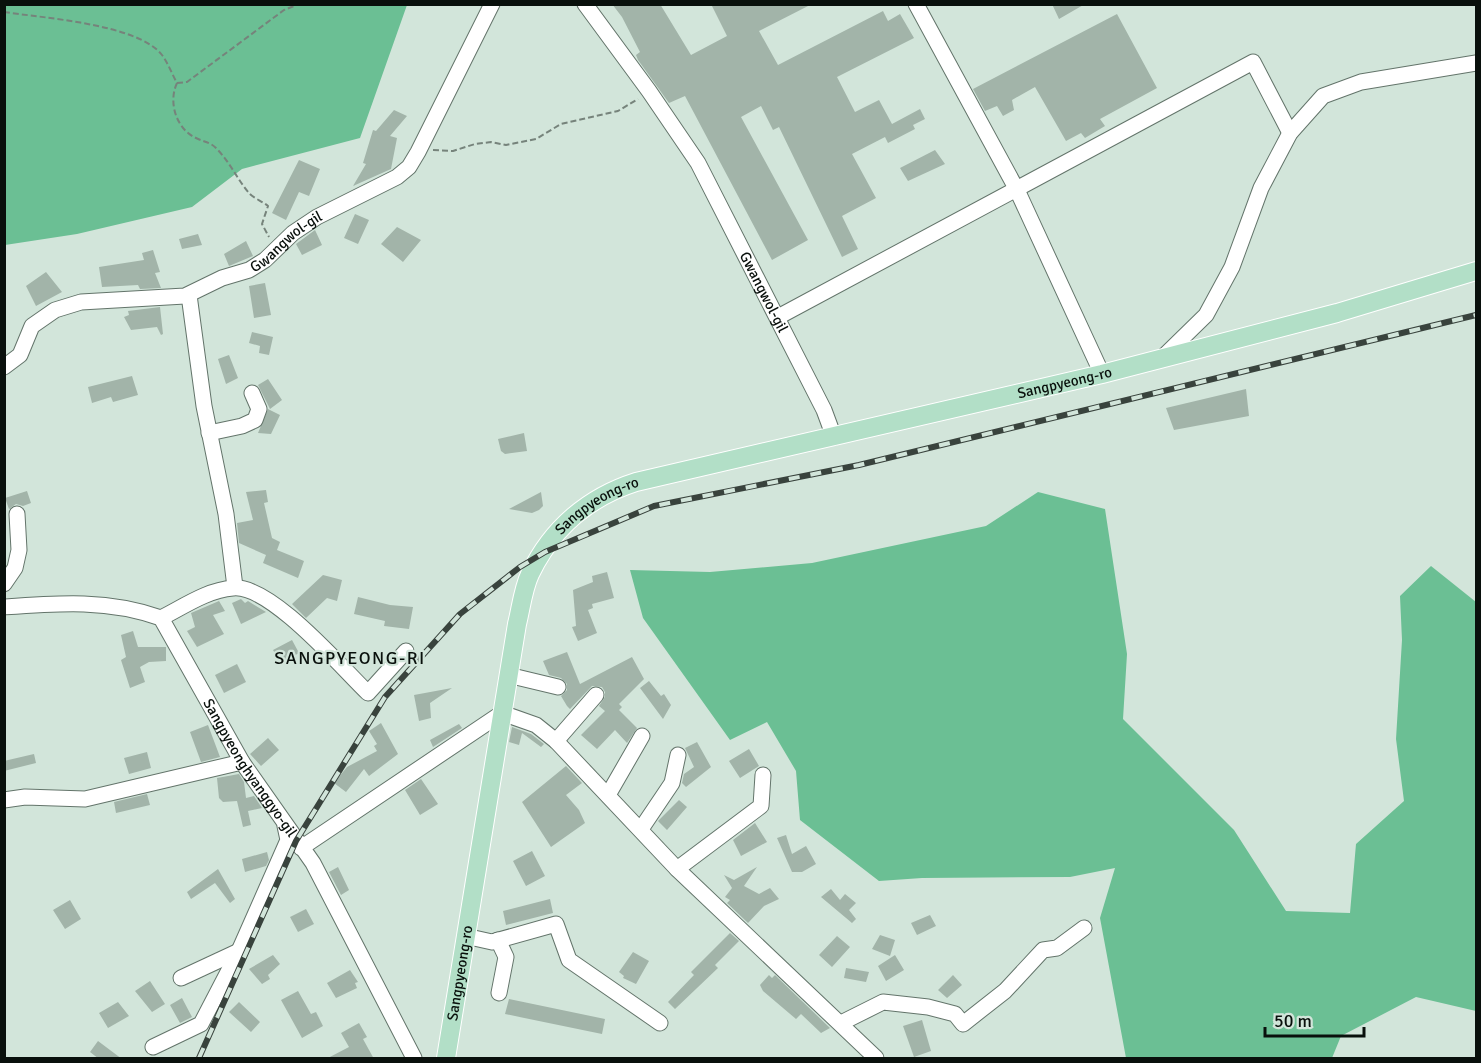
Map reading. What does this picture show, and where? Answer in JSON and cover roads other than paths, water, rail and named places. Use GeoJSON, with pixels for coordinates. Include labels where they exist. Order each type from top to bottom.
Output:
{"type":"FeatureCollection","features":[{"type":"Feature","properties":{"kind":"main road","name":"Sangpyeong-ro"},"geometry":{"type":"LineString","coordinates":[[446,1059],[517,624],[530,575],[557,534],[579,510],[608,491],[636,482],[1102,374],[1337,312],[1476,271]]}},
{"type":"Feature","properties":{"kind":"street","name":"Gwangwol-gil"},"geometry":{"type":"LineString","coordinates":[[4,367],[20,355],[32,326],[55,310],[81,302],[189,295],[222,278],[249,270],[277,249],[294,232],[317,217],[397,177],[409,167],[418,152],[492,4]]}},
{"type":"Feature","properties":{"kind":"street","name":"Gwangwol-gil"},"geometry":{"type":"LineString","coordinates":[[585,4],[698,163],[778,317],[824,410],[834,437]]}},
{"type":"Feature","properties":{"kind":"street"},"geometry":{"type":"LineString","coordinates":[[916,4],[1017,190],[1102,374]]}},
{"type":"Feature","properties":{"kind":"street"},"geometry":{"type":"LineString","coordinates":[[778,317],[1252,62],[1290,133]]}},
{"type":"Feature","properties":{"kind":"street","name":"Sangpyeong-ro"},"geometry":{"type":"LineString","coordinates":[[1164,356],[1206,315],[1232,267],[1261,188],[1290,133],[1323,96],[1361,82],[1476,63]]}},
{"type":"Feature","properties":{"kind":"street"},"geometry":{"type":"LineString","coordinates":[[189,295],[209,433],[226,514],[235,588]]}},
{"type":"Feature","properties":{"kind":"street"},"geometry":{"type":"LineString","coordinates":[[209,433],[242,426],[255,420],[259,409],[252,393]]}},
{"type":"Feature","properties":{"kind":"street"},"geometry":{"type":"LineString","coordinates":[[4,584],[15,568],[19,550],[17,514]]}},
{"type":"Feature","properties":{"kind":"street"},"geometry":{"type":"LineString","coordinates":[[4,607],[104,603],[160,618],[209,594],[235,588],[252,590],[274,603],[368,693],[406,651]]}},
{"type":"Feature","properties":{"kind":"street","name":"Sangpyeonghyanggyo-gil"},"geometry":{"type":"LineString","coordinates":[[160,618],[242,762],[313,863],[414,1059]]}},
{"type":"Feature","properties":{"kind":"street"},"geometry":{"type":"LineString","coordinates":[[508,675],[558,687]]}},
{"type":"Feature","properties":{"kind":"street"},"geometry":{"type":"LineString","coordinates":[[556,741],[596,695]]}},
{"type":"Feature","properties":{"kind":"street"},"geometry":{"type":"LineString","coordinates":[[301,848],[502,713],[536,725],[556,741],[677,869],[876,1059]]}},
{"type":"Feature","properties":{"kind":"street"},"geometry":{"type":"LineString","coordinates":[[608,795],[642,736]]}},
{"type":"Feature","properties":{"kind":"street"},"geometry":{"type":"LineString","coordinates":[[641,829],[672,783],[678,755]]}},
{"type":"Feature","properties":{"kind":"street"},"geometry":{"type":"LineString","coordinates":[[4,800],[25,797],[85,800],[242,762]]}},
{"type":"Feature","properties":{"kind":"street"},"geometry":{"type":"LineString","coordinates":[[677,869],[760,806],[763,775]]}},
{"type":"Feature","properties":{"kind":"street"},"geometry":{"type":"LineString","coordinates":[[153,1047],[201,1024],[239,951],[288,840],[283,821]]}},
{"type":"Feature","properties":{"kind":"street"},"geometry":{"type":"LineString","coordinates":[[465,936],[492,942],[556,924],[569,960],[660,1023]]}},
{"type":"Feature","properties":{"kind":"street"},"geometry":{"type":"LineString","coordinates":[[840,1023],[883,1002],[928,1007],[955,1014],[963,1024],[1005,991],[1043,950],[1057,948],[1084,928]]}},
{"type":"Feature","properties":{"kind":"street"},"geometry":{"type":"LineString","coordinates":[[498,940],[506,957],[499,993]]}},
{"type":"Feature","properties":{"kind":"street"},"geometry":{"type":"LineString","coordinates":[[181,978],[239,951]]}},
{"type":"Feature","properties":{"kind":"railway"},"geometry":{"type":"LineString","coordinates":[[199,1058],[296,841],[385,697],[460,614],[520,567],[545,552],[654,506],[859,465],[1476,315]]}},
{"type":"Feature","properties":{"kind":"district","name":"SANGPYEONG-RI"},"geometry":{"type":"Point","coordinates":[350,658]}}]}
